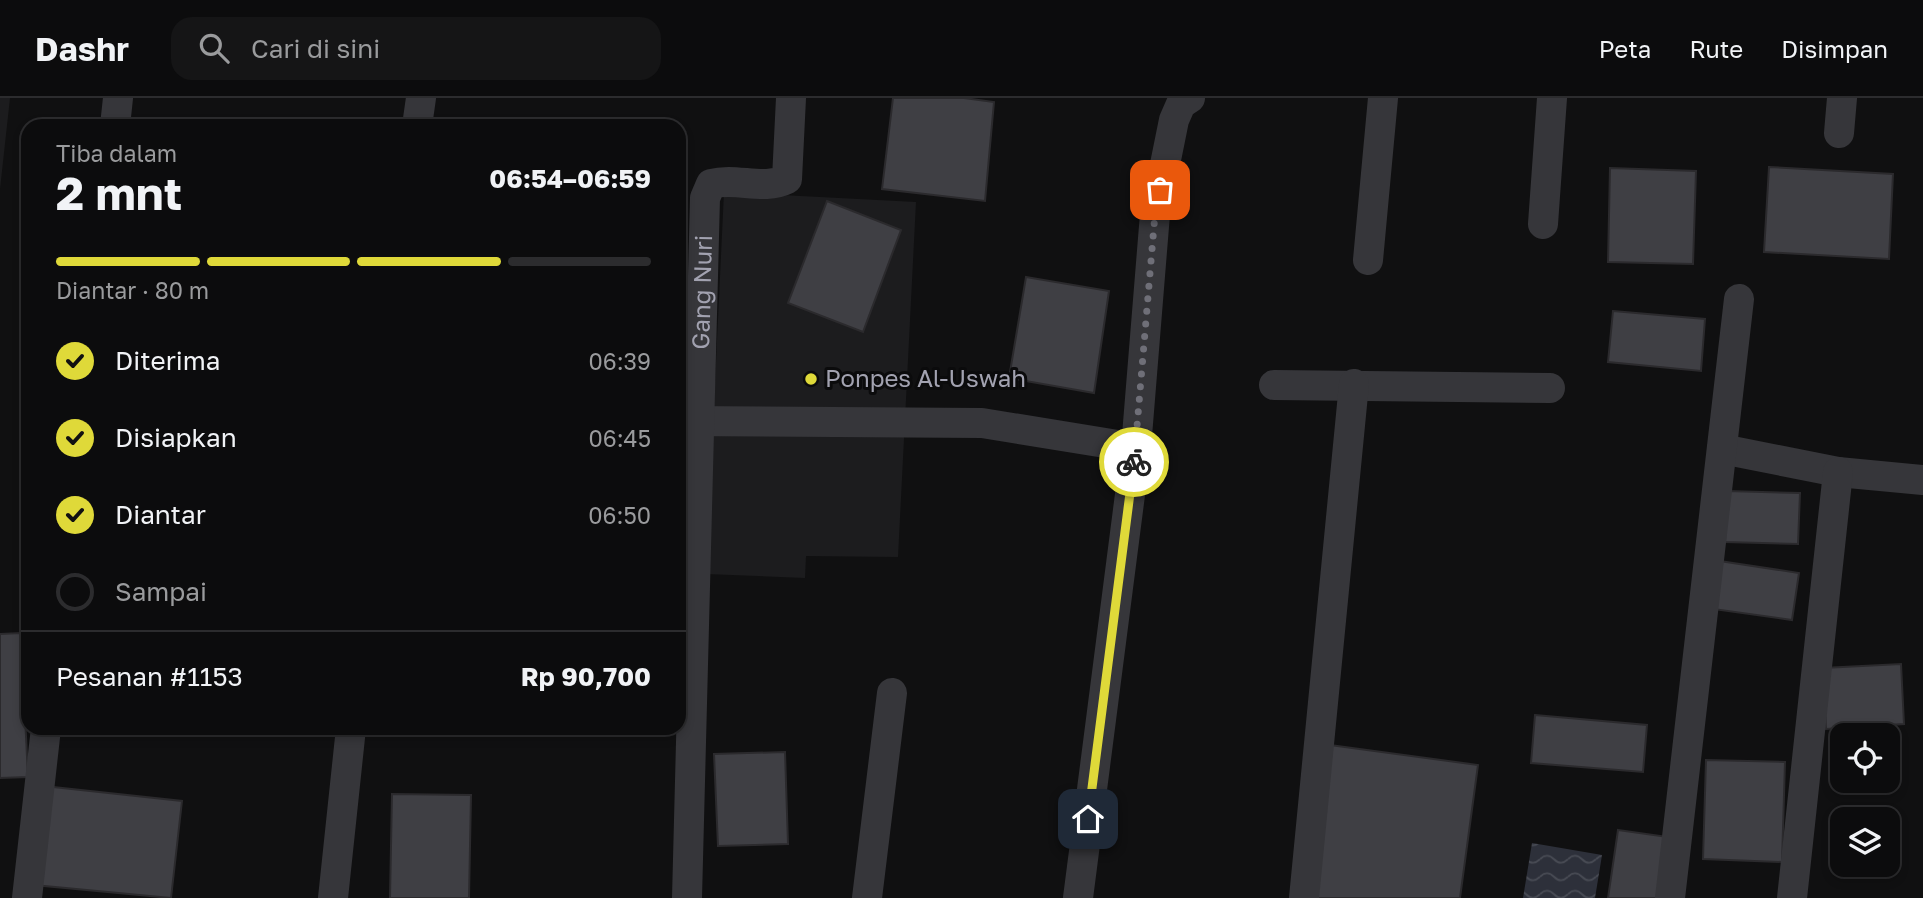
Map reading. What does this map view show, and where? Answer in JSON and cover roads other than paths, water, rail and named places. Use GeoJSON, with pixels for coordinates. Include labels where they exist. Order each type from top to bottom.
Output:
{"type":"FeatureCollection","features":[{"type":"Feature","properties":{"kind":"street"},"geometry":{"type":"LineString","coordinates":[[116,119],[118,98]]}},
{"type":"Feature","properties":{"kind":"street"},"geometry":{"type":"LineString","coordinates":[[418,119],[421,98]]}},
{"type":"Feature","properties":{"kind":"street","name":"Gang Nuri"},"geometry":{"type":"LineString","coordinates":[[687,898],[689,421],[705,198],[711,184],[719,182],[765,185],[778,184],[788,179],[791,98]]}},
{"type":"Feature","properties":{"kind":"street"},"geometry":{"type":"LineString","coordinates":[[1078,898],[1136,449],[1155,214],[1174,120],[1181,104],[1190,98]]}},
{"type":"Feature","properties":{"kind":"street"},"geometry":{"type":"LineString","coordinates":[[1368,260],[1383,98]]}},
{"type":"Feature","properties":{"kind":"street"},"geometry":{"type":"LineString","coordinates":[[1544,224],[1552,98]]}},
{"type":"Feature","properties":{"kind":"street"},"geometry":{"type":"LineString","coordinates":[[1839,133],[1842,98]]}},
{"type":"Feature","properties":{"kind":"street"},"geometry":{"type":"LineString","coordinates":[[1670,898],[1739,299]]}},
{"type":"Feature","properties":{"kind":"street"},"geometry":{"type":"LineString","coordinates":[[1304,898],[1354,384]]}},
{"type":"Feature","properties":{"kind":"street"},"geometry":{"type":"LineString","coordinates":[[1274,385],[1550,388]]}},
{"type":"Feature","properties":{"kind":"street"},"geometry":{"type":"LineString","coordinates":[[689,421],[982,423],[1136,449]]}},
{"type":"Feature","properties":{"kind":"street"},"geometry":{"type":"LineString","coordinates":[[1723,449],[1838,472],[1923,480]]}},
{"type":"Feature","properties":{"kind":"street"},"geometry":{"type":"LineString","coordinates":[[1792,898],[1838,472]]}},
{"type":"Feature","properties":{"kind":"street"},"geometry":{"type":"LineString","coordinates":[[867,898],[892,694]]}},
{"type":"Feature","properties":{"kind":"street"},"geometry":{"type":"LineString","coordinates":[[27,898],[45,735]]}},
{"type":"Feature","properties":{"kind":"street"},"geometry":{"type":"LineString","coordinates":[[333,898],[350,735]]}},
{"type":"Feature","properties":{"kind":"water"},"geometry":{"type":"Polygon","coordinates":[[[1532,843],[1602,855],[1595,898],[1523,898],[1532,843]]]}},
{"type":"Feature","properties":{"kind":"place","name":"Ponpes Al-Uswah"},"geometry":{"type":"Point","coordinates":[811,379]}}]}
